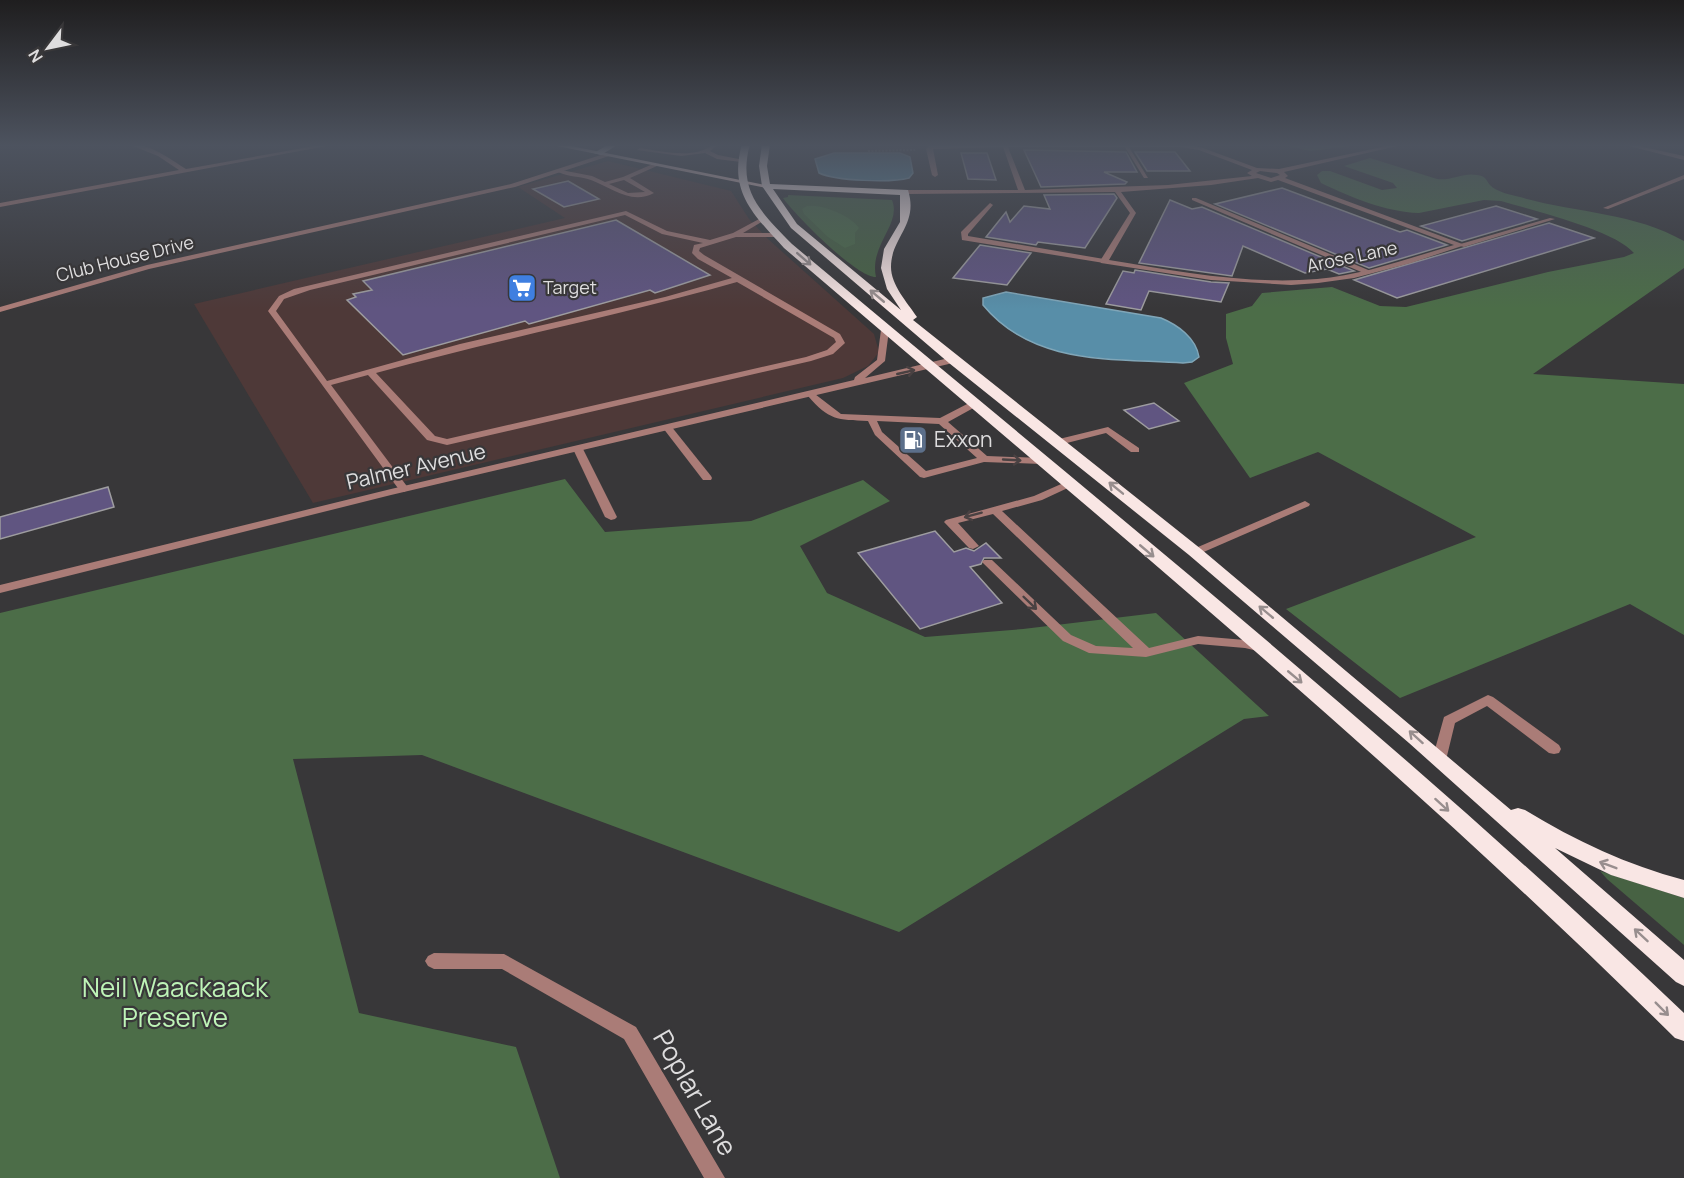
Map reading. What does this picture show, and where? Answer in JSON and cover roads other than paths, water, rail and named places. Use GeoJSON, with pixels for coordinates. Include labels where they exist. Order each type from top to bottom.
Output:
{"type":"FeatureCollection","features":[{"type":"Feature","properties":{"kind":"highway"},"geometry":{"type":"LineString","coordinates":[[751,199],[763,219],[778,235],[885,330],[1262,648],[1570,919],[1684,1030]]}},
{"type":"Feature","properties":{"kind":"highway"},"geometry":{"type":"LineString","coordinates":[[775,199],[794,226],[953,360],[1195,552],[1471,786],[1684,975]]}},
{"type":"Feature","properties":{"kind":"highway"},"geometry":{"type":"LineString","coordinates":[[905,199],[905,222],[889,249],[886,268],[892,289],[922,333]]}},
{"type":"Feature","properties":{"kind":"highway"},"geometry":{"type":"LineString","coordinates":[[1471,786],[1557,841],[1645,879],[1684,889]]}},
{"type":"Feature","properties":{"kind":"street"},"geometry":{"type":"LineString","coordinates":[[0,205],[33,199]]}},
{"type":"Feature","properties":{"kind":"street","name":"Club House Drive"},"geometry":{"type":"LineString","coordinates":[[0,310],[147,267],[454,199]]}},
{"type":"Feature","properties":{"kind":"street"},"geometry":{"type":"LineString","coordinates":[[1104,261],[1133,213],[1123,199]]}},
{"type":"Feature","properties":{"kind":"street","name":"Arose Lane"},"geometry":{"type":"LineString","coordinates":[[1342,199],[1461,245]]}},
{"type":"Feature","properties":{"kind":"street"},"geometry":{"type":"LineString","coordinates":[[1606,208],[1629,199]]}},
{"type":"Feature","properties":{"kind":"street"},"geometry":{"type":"LineString","coordinates":[[1194,200],[1369,272]]}},
{"type":"Feature","properties":{"kind":"street","name":"Arose Lane"},"geometry":{"type":"LineString","coordinates":[[990,205],[964,234],[965,238],[1104,261],[1267,283],[1327,280],[1369,272],[1461,245]]}},
{"type":"Feature","properties":{"kind":"street"},"geometry":{"type":"LineString","coordinates":[[404,489],[272,311],[274,304],[281,298],[308,288],[626,213],[660,233],[681,239],[707,241],[735,235],[778,235]]}},
{"type":"Feature","properties":{"kind":"street"},"geometry":{"type":"LineString","coordinates":[[735,235],[763,219]]}},
{"type":"Feature","properties":{"kind":"street"},"geometry":{"type":"LineString","coordinates":[[1461,245],[1552,219]]}},
{"type":"Feature","properties":{"kind":"street"},"geometry":{"type":"LineString","coordinates":[[370,372],[431,438],[447,442],[808,359],[830,352],[841,343],[837,336],[698,255],[697,247],[707,241]]}},
{"type":"Feature","properties":{"kind":"street"},"geometry":{"type":"LineString","coordinates":[[326,384],[463,346],[667,299],[738,279]]}},
{"type":"Feature","properties":{"kind":"street","name":"Palmer Avenue"},"geometry":{"type":"LineString","coordinates":[[842,387],[875,368],[881,361],[885,330]]}},
{"type":"Feature","properties":{"kind":"street","name":"Palmer Avenue"},"geometry":{"type":"LineString","coordinates":[[0,589],[404,489],[953,360]]}},
{"type":"Feature","properties":{"kind":"street"},"geometry":{"type":"LineString","coordinates":[[811,394],[820,405],[839,417],[942,422],[974,404]]}},
{"type":"Feature","properties":{"kind":"street"},"geometry":{"type":"LineString","coordinates":[[872,418],[878,433],[924,475],[984,459],[1041,461]]}},
{"type":"Feature","properties":{"kind":"street"},"geometry":{"type":"LineString","coordinates":[[942,422],[984,459]]}},
{"type":"Feature","properties":{"kind":"street"},"geometry":{"type":"LineString","coordinates":[[668,428],[707,478]]}},
{"type":"Feature","properties":{"kind":"street"},"geometry":{"type":"LineString","coordinates":[[1059,442],[1108,430],[1135,450]]}},
{"type":"Feature","properties":{"kind":"street"},"geometry":{"type":"LineString","coordinates":[[578,449],[611,517]]}},
{"type":"Feature","properties":{"kind":"street"},"geometry":{"type":"LineString","coordinates":[[973,546],[950,522],[1038,498],[1068,484]]}},
{"type":"Feature","properties":{"kind":"street"},"geometry":{"type":"LineString","coordinates":[[1195,552],[1305,504]]}},
{"type":"Feature","properties":{"kind":"street"},"geometry":{"type":"LineString","coordinates":[[994,509],[1146,654]]}},
{"type":"Feature","properties":{"kind":"street"},"geometry":{"type":"LineString","coordinates":[[988,562],[1066,639],[1094,650],[1146,654],[1198,640],[1245,644],[1262,648]]}},
{"type":"Feature","properties":{"kind":"street"},"geometry":{"type":"LineString","coordinates":[[1439,760],[1449,720],[1488,700],[1554,749]]}},
{"type":"Feature","properties":{"kind":"street","name":"Poplar Lane"},"geometry":{"type":"LineString","coordinates":[[434,961],[504,962],[630,1033],[715,1178]]}},
{"type":"Feature","properties":{"kind":"water"},"geometry":{"type":"Polygon","coordinates":[[[1006,292],[1161,318],[1174,324],[1190,338],[1199,357],[1192,362],[1183,363],[1102,359],[1050,349],[1025,339],[1003,325],[983,305],[983,298],[1006,292]]]}},
{"type":"Feature","properties":{"kind":"place","name":"Target"},"geometry":{"type":"Point","coordinates":[522,288]}},
{"type":"Feature","properties":{"kind":"place","name":"Exxon"},"geometry":{"type":"Point","coordinates":[913,440]}},
{"type":"Feature","properties":{"kind":"park label","name":"Neil Waackaack Preserve"},"geometry":{"type":"Point","coordinates":[175,1003]}}]}
